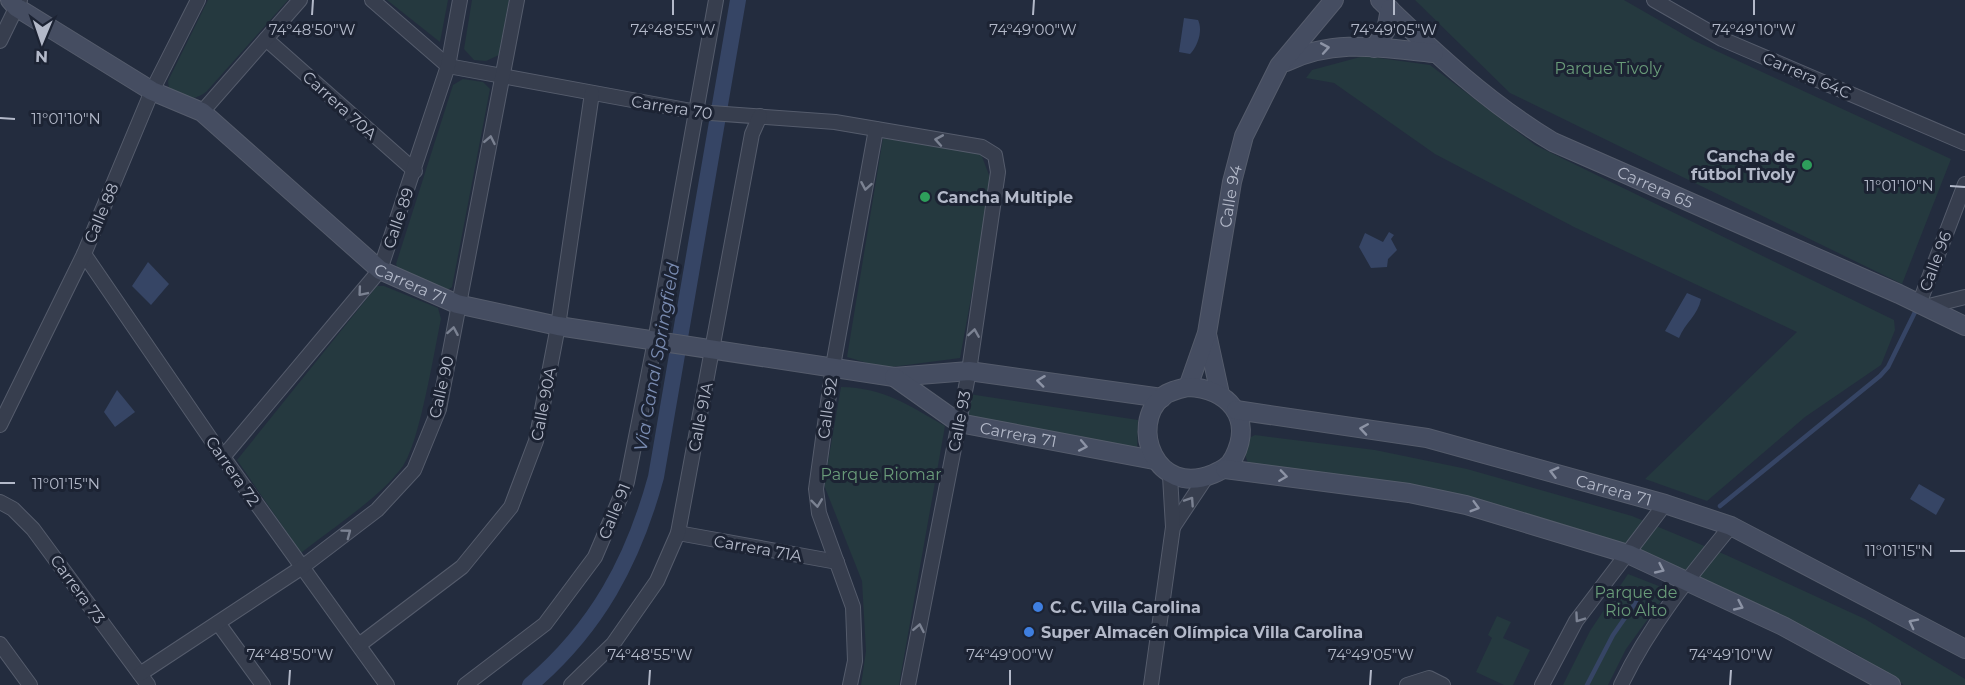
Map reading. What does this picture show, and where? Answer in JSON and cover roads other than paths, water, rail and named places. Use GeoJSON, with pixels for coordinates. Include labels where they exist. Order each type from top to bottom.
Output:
{"type":"FeatureCollection","features":[{"type":"Feature","properties":{"kind":"street","name":"Calle 88"},"geometry":{"type":"LineString","coordinates":[[0,425],[84,254],[152,91],[198,0]]}},
{"type":"Feature","properties":{"kind":"street"},"geometry":{"type":"LineString","coordinates":[[202,112],[300,0]]}},
{"type":"Feature","properties":{"kind":"street","name":"Carrera 70"},"geometry":{"type":"LineString","coordinates":[[372,0],[448,66],[502,78],[697,112],[835,122],[982,147],[995,155]]}},
{"type":"Feature","properties":{"kind":"street","name":"Calle 89"},"geometry":{"type":"LineString","coordinates":[[223,458],[380,270],[415,171],[448,66],[460,0]]}},
{"type":"Feature","properties":{"kind":"street","name":"Calle 90"},"geometry":{"type":"LineString","coordinates":[[144,679],[218,623],[301,568],[377,510],[414,470],[439,409],[517,0]]}},
{"type":"Feature","properties":{"kind":"street","name":"Calle 91"},"geometry":{"type":"LineString","coordinates":[[465,685],[545,624],[595,557],[627,482],[661,342],[716,0]]}},
{"type":"Feature","properties":{"kind":"street"},"geometry":{"type":"LineString","coordinates":[[1313,25],[1316,0]]}},
{"type":"Feature","properties":{"kind":"street","name":"Calle 94"},"geometry":{"type":"LineString","coordinates":[[1188,387],[1207,333],[1232,182],[1244,136],[1279,66],[1334,0]]}},
{"type":"Feature","properties":{"kind":"street","name":"Carrera 64C"},"geometry":{"type":"LineString","coordinates":[[1654,0],[1722,39],[1965,142]]}},
{"type":"Feature","properties":{"kind":"street","name":"Carrera 71"},"geometry":{"type":"LineString","coordinates":[[16,2],[152,91],[202,112],[380,270],[458,304],[558,326],[894,377],[969,371],[1162,398]]}},
{"type":"Feature","properties":{"kind":"street"},"geometry":{"type":"LineString","coordinates":[[0,40],[16,2]]}},
{"type":"Feature","properties":{"kind":"street"},"geometry":{"type":"LineString","coordinates":[[1374,48],[1386,30],[1385,5]]}},
{"type":"Feature","properties":{"kind":"street","name":"Carrera 65"},"geometry":{"type":"LineString","coordinates":[[1385,5],[1434,53],[1519,122],[1553,142],[1965,326]]}},
{"type":"Feature","properties":{"kind":"street","name":"Carrera 70A"},"geometry":{"type":"LineString","coordinates":[[266,39],[415,171]]}},
{"type":"Feature","properties":{"kind":"street"},"geometry":{"type":"LineString","coordinates":[[1279,66],[1322,48],[1374,48],[1434,53]]}},
{"type":"Feature","properties":{"kind":"street","name":"Calle 90A"},"geometry":{"type":"LineString","coordinates":[[359,645],[462,567],[511,507],[536,441],[558,326],[592,93]]}},
{"type":"Feature","properties":{"kind":"street","name":"Calle 91A"},"geometry":{"type":"LineString","coordinates":[[571,685],[613,644],[657,581],[678,533],[705,349],[752,134],[760,116]]}},
{"type":"Feature","properties":{"kind":"street","name":"Calle 92"},"geometry":{"type":"LineString","coordinates":[[850,685],[855,661],[853,607],[819,513],[816,489],[833,366],[876,129]]}},
{"type":"Feature","properties":{"kind":"street","name":"Calle 93"},"geometry":{"type":"LineString","coordinates":[[908,685],[969,371],[998,172],[995,155]]}},
{"type":"Feature","properties":{"kind":"street","name":"Calle 96"},"geometry":{"type":"LineString","coordinates":[[1922,305],[1965,184]]}},
{"type":"Feature","properties":{"kind":"street","name":"Carrera 72"},"geometry":{"type":"LineString","coordinates":[[84,254],[223,458],[387,685]]}},
{"type":"Feature","properties":{"kind":"street"},"geometry":{"type":"LineString","coordinates":[[1922,305],[1965,297]]}},
{"type":"Feature","properties":{"kind":"street","name":"Calle 94"},"geometry":{"type":"LineString","coordinates":[[1207,333],[1220,394]]}},
{"type":"Feature","properties":{"kind":"street","name":"Carrera 71"},"geometry":{"type":"LineString","coordinates":[[894,377],[958,423],[1154,460]]}},
{"type":"Feature","properties":{"kind":"street"},"geometry":{"type":"LineString","coordinates":[[1225,469],[1238,449],[1240,420],[1236,410],[1220,394],[1210,388],[1188,387],[1162,398],[1151,413],[1149,429],[1154,460],[1170,476],[1197,478],[1225,469],[1409,493],[1466,505],[1628,554],[1782,626],[1891,685]]}},
{"type":"Feature","properties":{"kind":"street","name":"Carrera 71"},"geometry":{"type":"LineString","coordinates":[[1236,410],[1427,438],[1665,504],[1731,526],[1965,649]]}},
{"type":"Feature","properties":{"kind":"street"},"geometry":{"type":"LineString","coordinates":[[1151,685],[1173,527],[1170,476]]}},
{"type":"Feature","properties":{"kind":"street"},"geometry":{"type":"LineString","coordinates":[[1173,527],[1207,476]]}},
{"type":"Feature","properties":{"kind":"street","name":"Carrera 73"},"geometry":{"type":"LineString","coordinates":[[0,502],[13,509],[33,529],[144,679]]}},
{"type":"Feature","properties":{"kind":"street"},"geometry":{"type":"LineString","coordinates":[[1542,685],[1576,621],[1665,504]]}},
{"type":"Feature","properties":{"kind":"street"},"geometry":{"type":"LineString","coordinates":[[1621,685],[1639,647],[1686,581],[1731,526]]}},
{"type":"Feature","properties":{"kind":"street","name":"Carrera 71A"},"geometry":{"type":"LineString","coordinates":[[678,533],[837,562]]}},
{"type":"Feature","properties":{"kind":"street"},"geometry":{"type":"LineString","coordinates":[[218,623],[263,685]]}},
{"type":"Feature","properties":{"kind":"street"},"geometry":{"type":"LineString","coordinates":[[0,644],[30,685]]}},
{"type":"Feature","properties":{"kind":"street"},"geometry":{"type":"LineString","coordinates":[[1407,685],[1429,678],[1443,685]]}},
{"type":"Feature","properties":{"kind":"water"},"geometry":{"type":"Polygon","coordinates":[[[1184,18],[1198,20],[1200,28],[1199,38],[1190,54],[1179,52],[1184,18]]]}},
{"type":"Feature","properties":{"kind":"water"},"geometry":{"type":"Polygon","coordinates":[[[1389,232],[1394,235],[1391,239],[1397,250],[1388,259],[1387,267],[1371,268],[1359,247],[1365,233],[1383,242],[1389,232]]]}},
{"type":"Feature","properties":{"kind":"water"},"geometry":{"type":"Polygon","coordinates":[[[148,262],[169,284],[151,305],[132,286],[148,262]]]}},
{"type":"Feature","properties":{"kind":"water"},"geometry":{"type":"Polygon","coordinates":[[[1687,293],[1701,299],[1697,310],[1679,338],[1665,331],[1687,293]]]}},
{"type":"Feature","properties":{"kind":"water"},"geometry":{"type":"Polygon","coordinates":[[[117,390],[135,412],[115,427],[104,412],[117,390]]]}},
{"type":"Feature","properties":{"kind":"water"},"geometry":{"type":"Polygon","coordinates":[[[1919,484],[1945,499],[1936,515],[1910,499],[1919,484]]]}},
{"type":"Feature","properties":{"kind":"waterway","name":"Via Canal Springfield"},"geometry":{"type":"LineString","coordinates":[[530,685],[575,640],[610,591],[624,565],[647,508],[656,477],[738,0]]}},
{"type":"Feature","properties":{"kind":"waterway"},"geometry":{"type":"LineString","coordinates":[[1720,506],[1880,376],[1888,367],[1918,306]]}},
{"type":"Feature","properties":{"kind":"waterway"},"geometry":{"type":"LineString","coordinates":[[1587,685],[1613,635],[1636,602]]}},
{"type":"Feature","properties":{"kind":"place","name":"Cancha de fútbol Tivoly"},"geometry":{"type":"Point","coordinates":[1807,165]}},
{"type":"Feature","properties":{"kind":"place","name":"Cancha Multiple"},"geometry":{"type":"Point","coordinates":[925,197]}},
{"type":"Feature","properties":{"kind":"place","name":"C. C. Villa Carolina"},"geometry":{"type":"Point","coordinates":[1038,607]}},
{"type":"Feature","properties":{"kind":"place","name":"Super Almacén Olímpica Villa Carolina"},"geometry":{"type":"Point","coordinates":[1029,632]}},
{"type":"Feature","properties":{"kind":"park label","name":"Parque Tivoly"},"geometry":{"type":"Point","coordinates":[1608,68]}},
{"type":"Feature","properties":{"kind":"park label","name":"Parque Riomar"},"geometry":{"type":"Point","coordinates":[881,474]}},
{"type":"Feature","properties":{"kind":"park label","name":"Parque de Rio Alto"},"geometry":{"type":"Point","coordinates":[1636,601]}}]}
